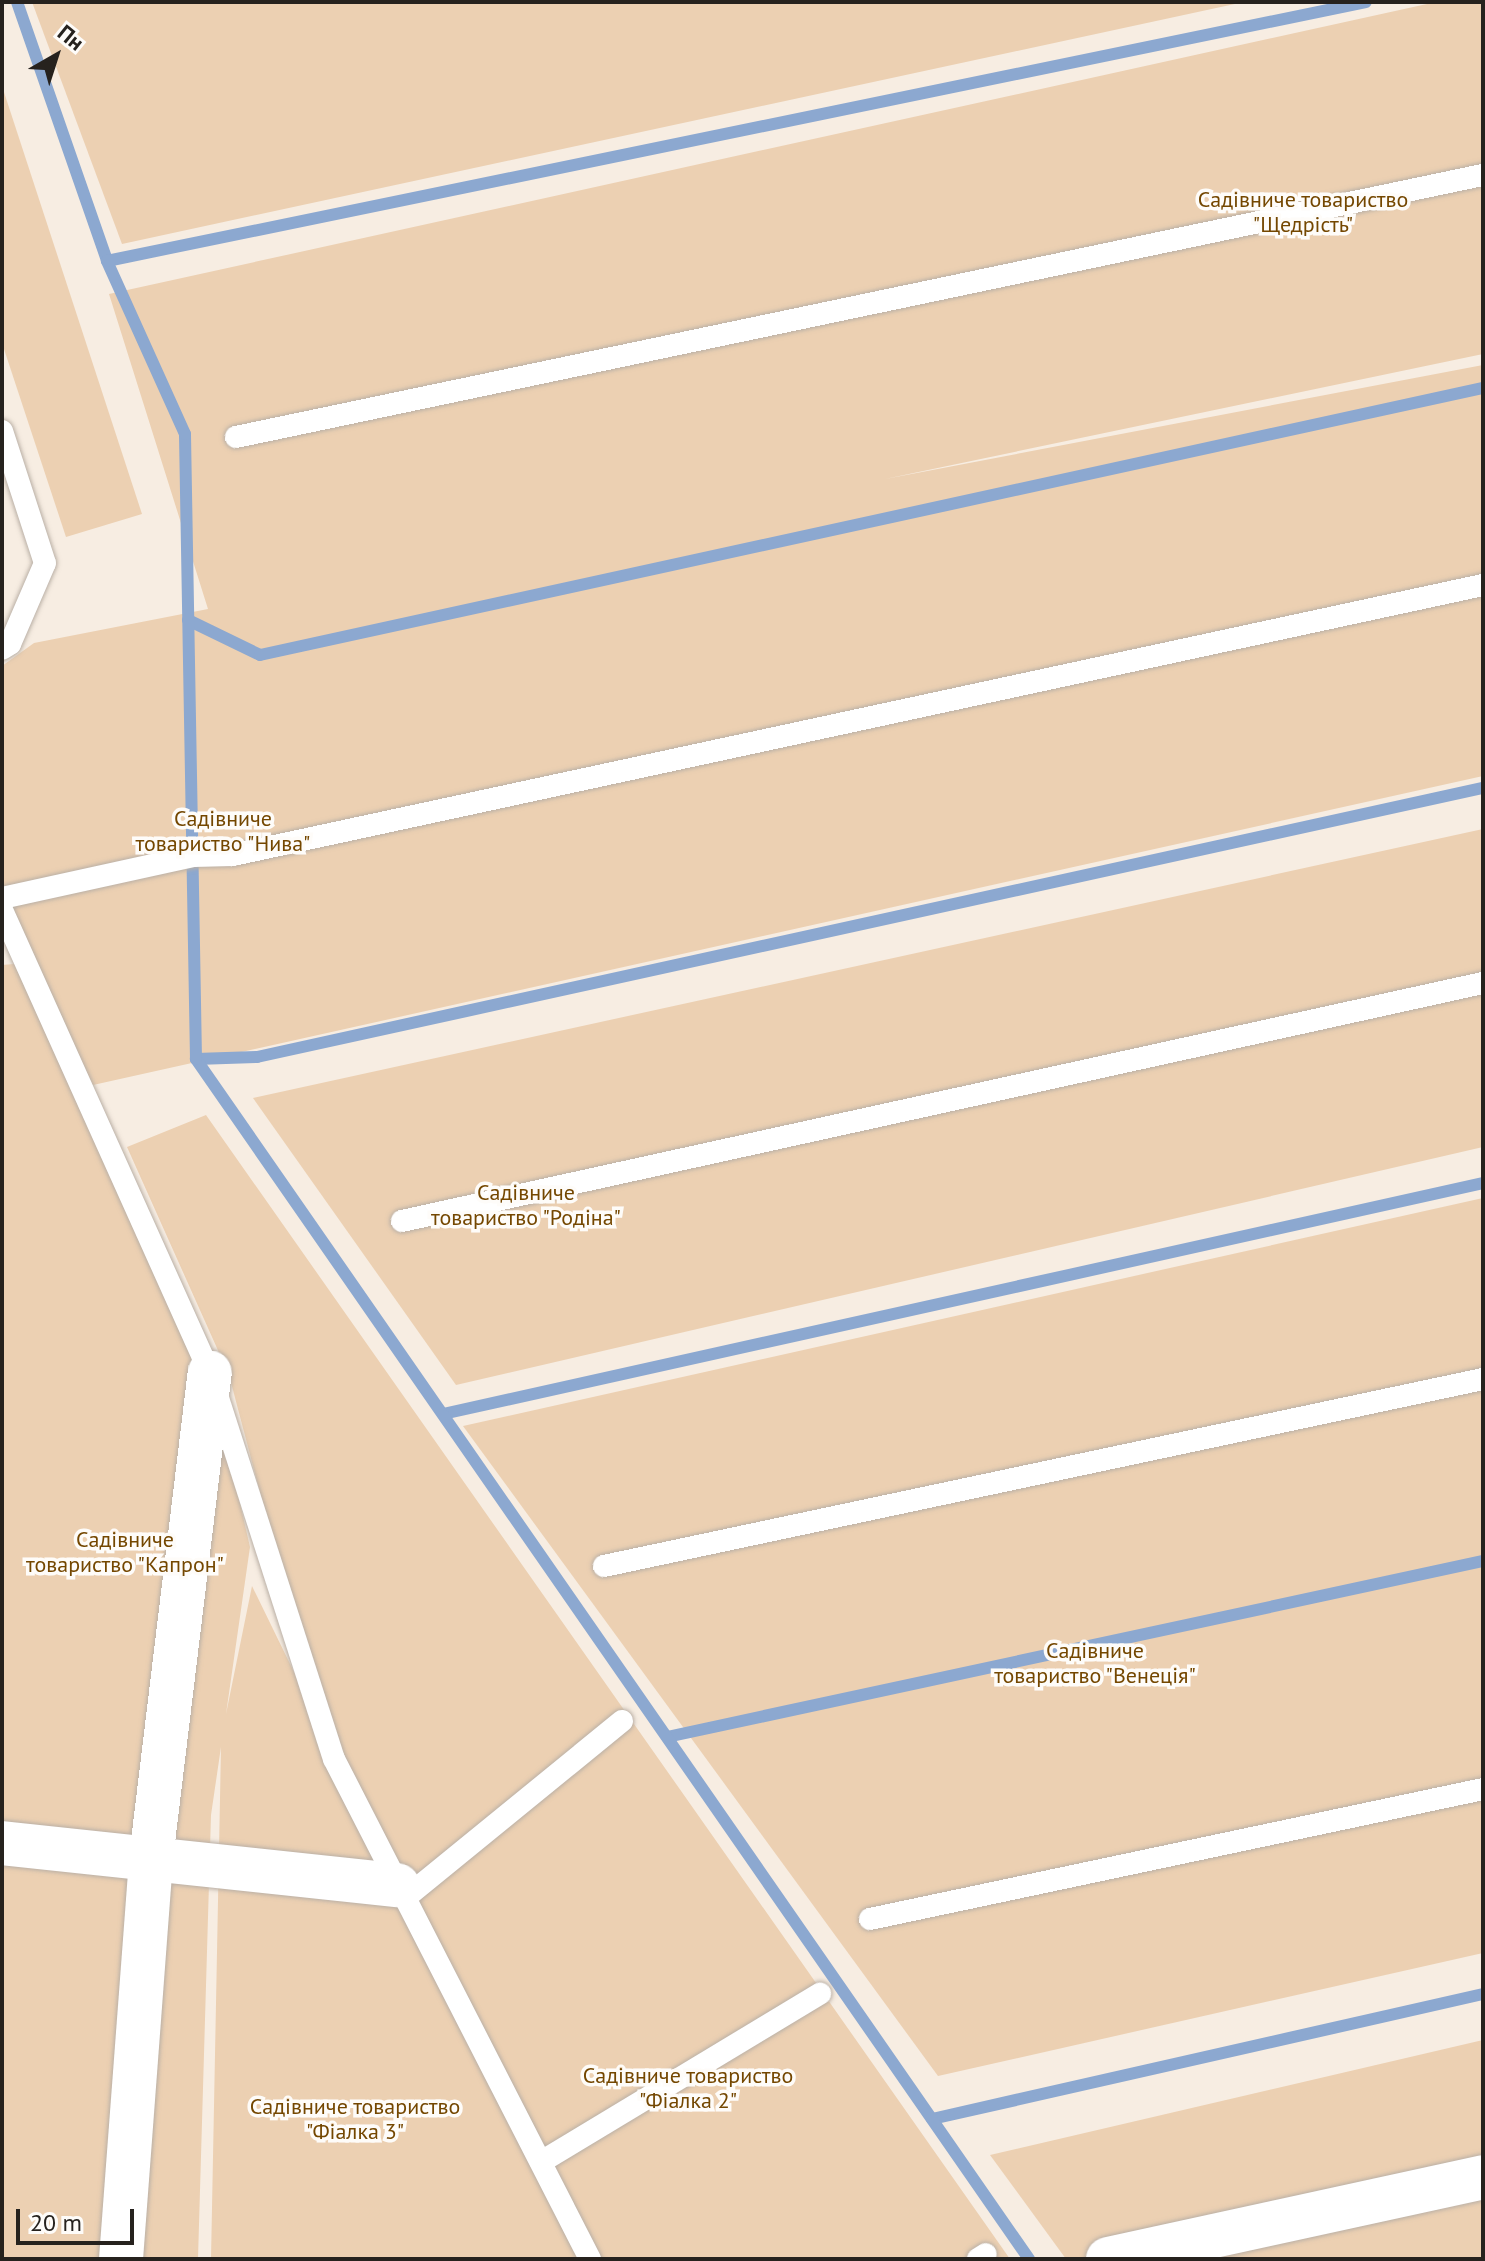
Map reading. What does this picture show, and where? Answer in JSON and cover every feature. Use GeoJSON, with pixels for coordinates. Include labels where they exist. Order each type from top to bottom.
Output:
{"type":"FeatureCollection","features":[{"type":"Feature","properties":{"kind":"street"},"geometry":{"type":"LineString","coordinates":[[121,2259],[151,1858],[210,1373]]}},
{"type":"Feature","properties":{"kind":"street"},"geometry":{"type":"LineString","coordinates":[[2,1843],[151,1858],[402,1892]]}},
{"type":"Feature","properties":{"kind":"street"},"geometry":{"type":"LineString","coordinates":[[1108,2259],[1483,2177]]}},
{"type":"Feature","properties":{"kind":"lane"},"geometry":{"type":"LineString","coordinates":[[236,437],[1483,175]]}},
{"type":"Feature","properties":{"kind":"lane"},"geometry":{"type":"LineString","coordinates":[[2,431],[45,563],[10,644],[2,649]]}},
{"type":"Feature","properties":{"kind":"lane"},"geometry":{"type":"LineString","coordinates":[[2,898],[193,856],[233,855],[1483,585]]}},
{"type":"Feature","properties":{"kind":"lane"},"geometry":{"type":"LineString","coordinates":[[2,910],[210,1373],[334,1759],[590,2259]]}},
{"type":"Feature","properties":{"kind":"lane"},"geometry":{"type":"LineString","coordinates":[[402,1221],[1483,983]]}},
{"type":"Feature","properties":{"kind":"lane"},"geometry":{"type":"LineString","coordinates":[[604,1566],[1483,1379]]}},
{"type":"Feature","properties":{"kind":"lane"},"geometry":{"type":"LineString","coordinates":[[402,1892],[622,1721]]}},
{"type":"Feature","properties":{"kind":"lane"},"geometry":{"type":"LineString","coordinates":[[870,1919],[1483,1789]]}},
{"type":"Feature","properties":{"kind":"lane"},"geometry":{"type":"LineString","coordinates":[[541,2162],[820,1994]]}},
{"type":"Feature","properties":{"kind":"green space"},"geometry":{"type":"Polygon","coordinates":[[[32,2],[1244,2],[122,244],[32,2]]]}},
{"type":"Feature","properties":{"kind":"green space"},"geometry":{"type":"Polygon","coordinates":[[[1436,2],[1483,2],[1483,354],[885,479],[1483,365],[1483,776],[93,1085],[2,904],[2,666],[34,643],[208,609],[109,294],[1436,2]]]}},
{"type":"Feature","properties":{"kind":"green space"},"geometry":{"type":"Polygon","coordinates":[[[2,86],[142,514],[66,537],[2,343],[2,86]]]}},
{"type":"Feature","properties":{"kind":"green space","name":"Садівниче товариство \"Родіна\""},"geometry":{"type":"Polygon","coordinates":[[[1483,829],[1483,1147],[456,1385],[253,1098],[1483,829]]]}},
{"type":"Feature","properties":{"kind":"green space","name":"Садівниче товариство \"Капрон\""},"geometry":{"type":"Polygon","coordinates":[[[26,963],[210,1373],[250,1547],[226,1714],[252,1586],[580,2259],[211,2259],[221,1747],[211,1815],[198,2259],[2,2259],[2,965],[26,963]]]}},
{"type":"Feature","properties":{"kind":"green space","name":"Садівниче товариство \"Фіалка 2\""},"geometry":{"type":"Polygon","coordinates":[[[206,1115],[1010,2259],[590,2259],[312,1689],[229,1375],[127,1147],[206,1115]]]}},
{"type":"Feature","properties":{"kind":"green space","name":"Садівниче товариство \"Венеція\""},"geometry":{"type":"Polygon","coordinates":[[[1483,1198],[1483,1953],[938,2076],[463,1426],[1483,1198]]]}},
{"type":"Feature","properties":{"kind":"green space"},"geometry":{"type":"Polygon","coordinates":[[[1483,2040],[1483,2259],[1066,2259],[990,2155],[1483,2040]]]}},
{"type":"Feature","properties":{"kind":"waterway"},"geometry":{"type":"LineString","coordinates":[[17,2],[107,261]]}},
{"type":"Feature","properties":{"kind":"waterway"},"geometry":{"type":"LineString","coordinates":[[1029,2259],[196,1059],[185,434],[107,261],[1366,2]]}},
{"type":"Feature","properties":{"kind":"waterway"},"geometry":{"type":"LineString","coordinates":[[188,620],[260,655],[1483,388]]}},
{"type":"Feature","properties":{"kind":"waterway"},"geometry":{"type":"LineString","coordinates":[[196,1059],[257,1057],[1483,788]]}},
{"type":"Feature","properties":{"kind":"waterway"},"geometry":{"type":"LineString","coordinates":[[443,1414],[1483,1183]]}},
{"type":"Feature","properties":{"kind":"waterway"},"geometry":{"type":"LineString","coordinates":[[667,1737],[1483,1561]]}},
{"type":"Feature","properties":{"kind":"waterway"},"geometry":{"type":"LineString","coordinates":[[932,2119],[1483,1994]]}},
{"type":"Feature","properties":{"kind":"park label","name":"Садівниче товариство \"Щедрість\""},"geometry":{"type":"Point","coordinates":[1303,212]}},
{"type":"Feature","properties":{"kind":"park label","name":"Садівниче товариство \"Нива\""},"geometry":{"type":"Point","coordinates":[223,830]}},
{"type":"Feature","properties":{"kind":"park label","name":"Садівниче товариство \"Фіалка 3\""},"geometry":{"type":"Point","coordinates":[355,2118]}}]}
